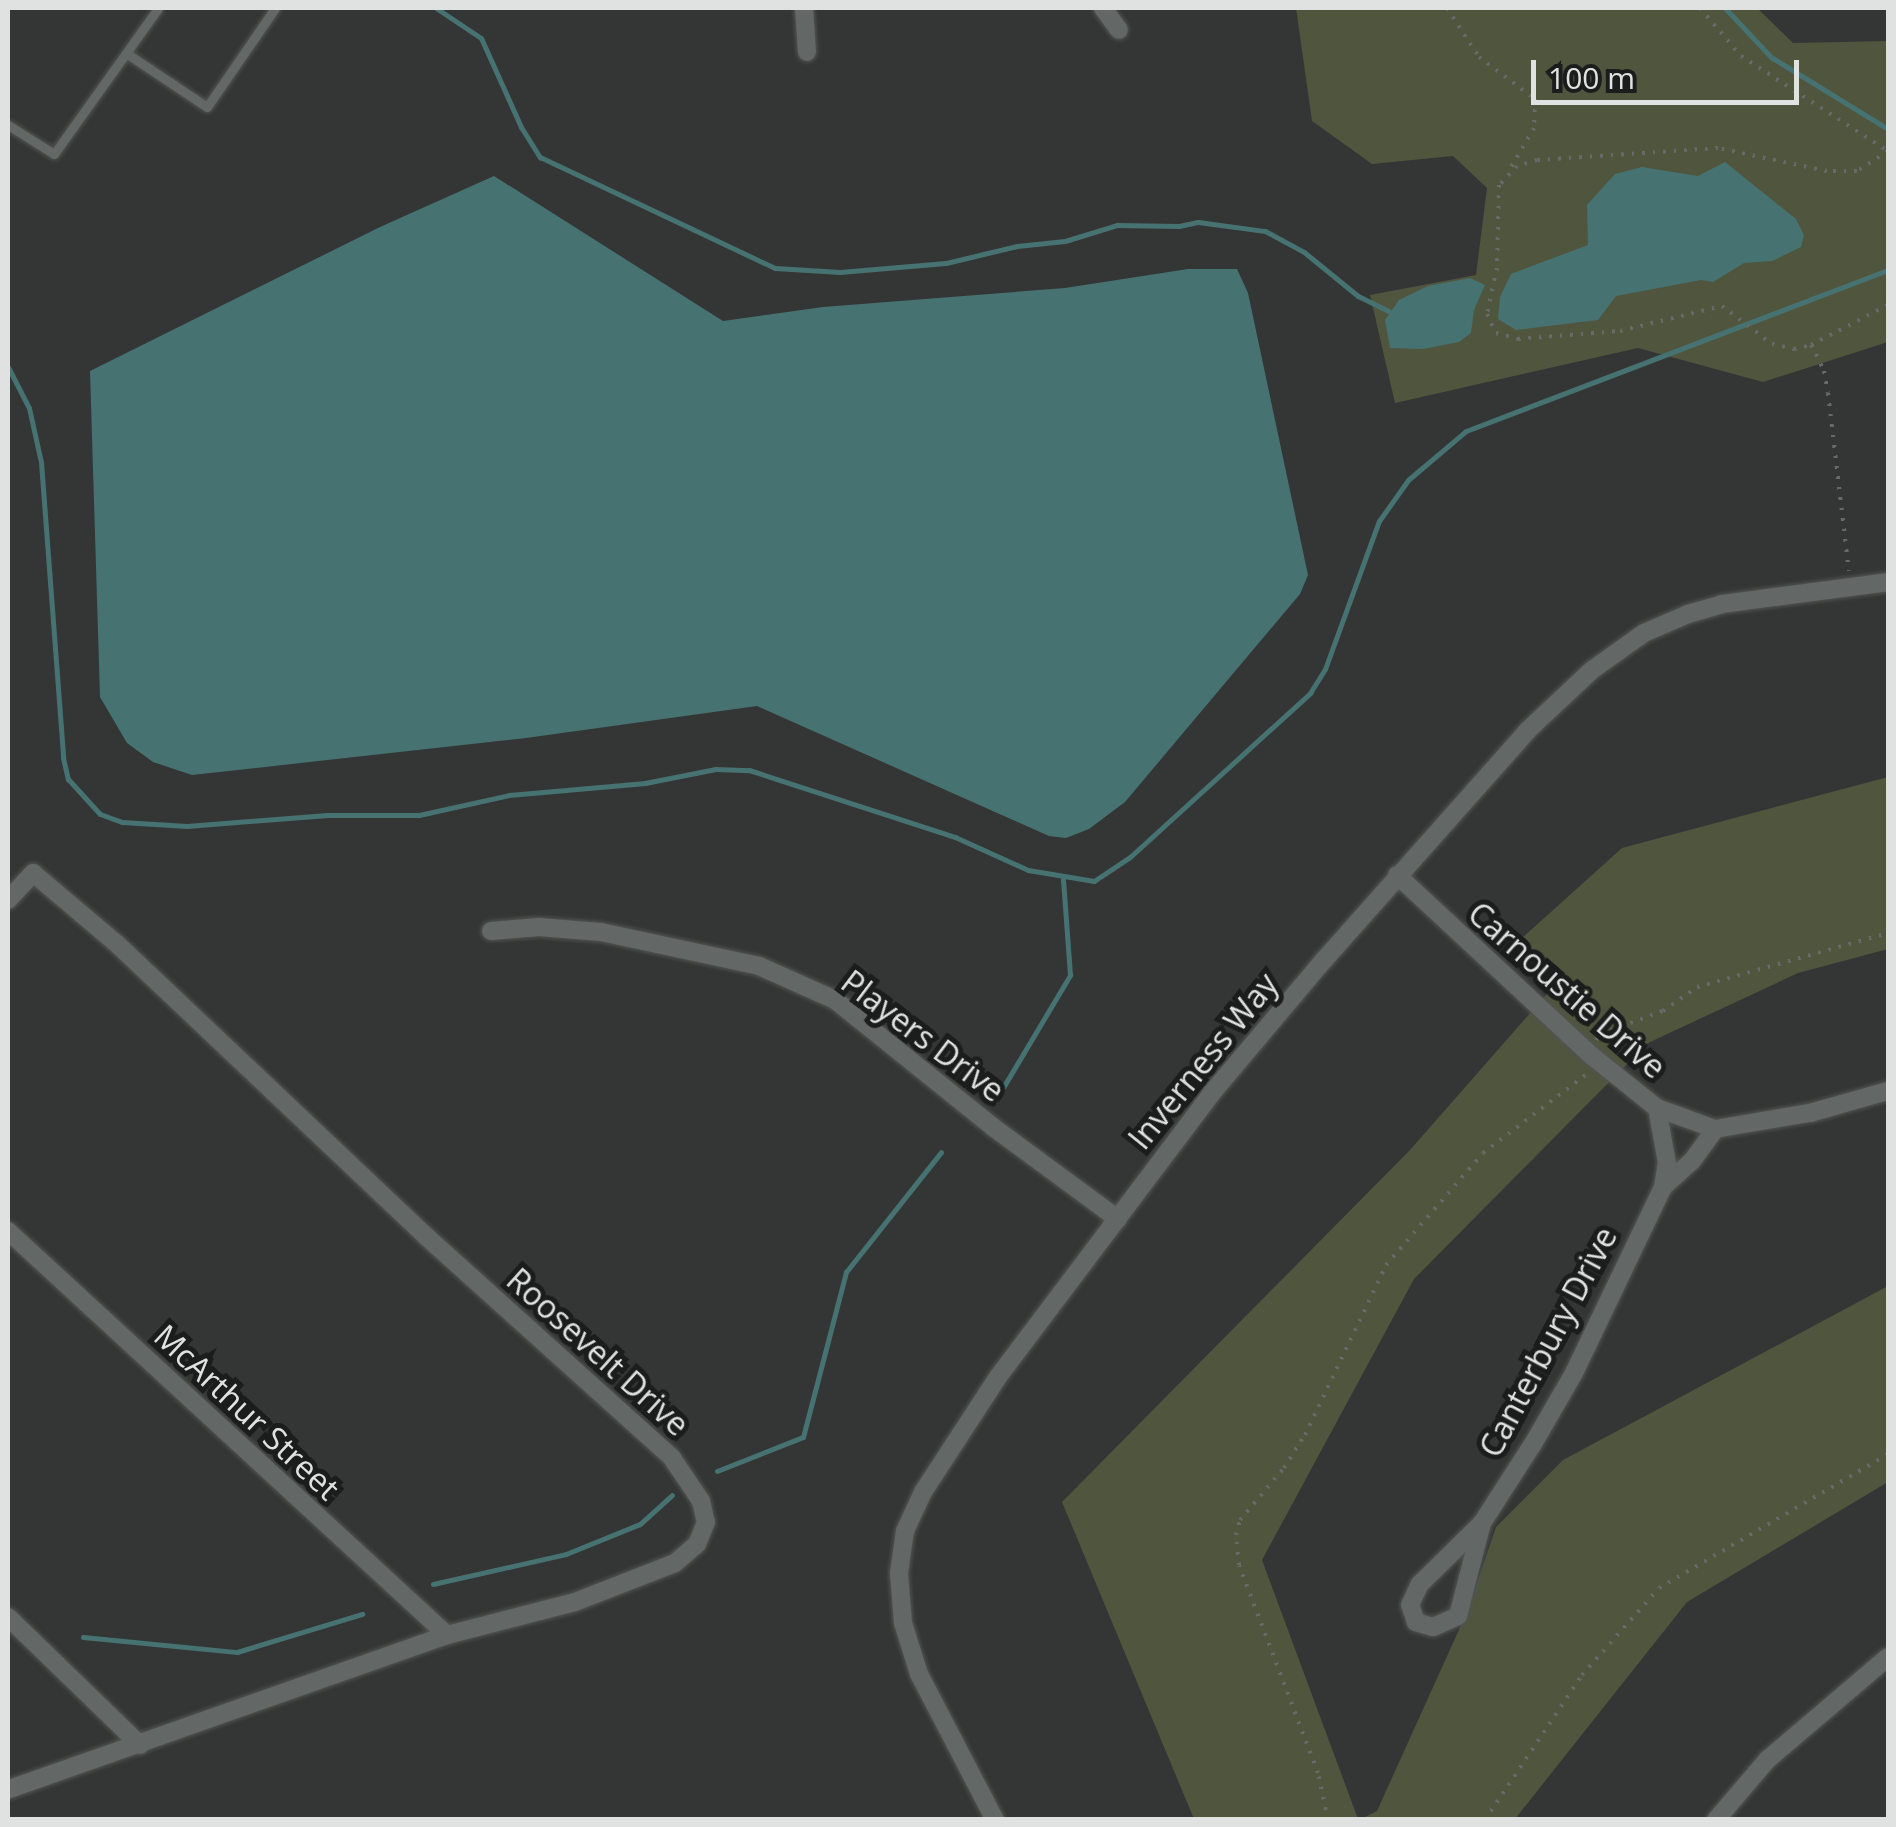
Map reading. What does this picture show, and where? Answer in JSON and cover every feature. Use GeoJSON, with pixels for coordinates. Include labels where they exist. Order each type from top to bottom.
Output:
{"type":"FeatureCollection","features":[{"type":"Feature","properties":{"kind":"street"},"geometry":{"type":"LineString","coordinates":[[804,8],[807,52]]}},
{"type":"Feature","properties":{"kind":"street"},"geometry":{"type":"LineString","coordinates":[[1104,8],[1119,30]]}},
{"type":"Feature","properties":{"kind":"street","name":"Inverness Way"},"geometry":{"type":"LineString","coordinates":[[995,1820],[919,1674],[908,1640],[898,1573],[905,1531],[923,1492],[998,1376],[1211,1094],[1397,875],[1527,731],[1592,670],[1644,634],[1722,604],[1888,582]]}},
{"type":"Feature","properties":{"kind":"street","name":"Roosevelt Drive"},"geometry":{"type":"LineString","coordinates":[[8,900],[33,873],[117,944],[428,1238],[672,1458],[700,1501],[706,1522],[697,1544],[675,1563],[576,1602],[447,1635],[8,1790]]}},
{"type":"Feature","properties":{"kind":"street","name":"Carnoustie Drive"},"geometry":{"type":"LineString","coordinates":[[1397,875],[1592,1056],[1657,1108],[1715,1128],[1810,1113],[1888,1091]]}},
{"type":"Feature","properties":{"kind":"street","name":"Players Drive"},"geometry":{"type":"LineString","coordinates":[[491,930],[539,927],[600,932],[759,966],[835,1000],[993,1127],[1118,1218]]}},
{"type":"Feature","properties":{"kind":"street","name":"Canterbury Drive"},"geometry":{"type":"LineString","coordinates":[[1482,1523],[1458,1616],[1433,1627],[1416,1622],[1410,1605],[1420,1584],[1482,1523],[1574,1373],[1663,1187],[1667,1163],[1657,1108]]}},
{"type":"Feature","properties":{"kind":"street","name":"Canterbury Drive"},"geometry":{"type":"LineString","coordinates":[[1663,1187],[1692,1161],[1715,1128]]}},
{"type":"Feature","properties":{"kind":"street","name":"McArthur Street"},"geometry":{"type":"LineString","coordinates":[[8,1231],[447,1635]]}},
{"type":"Feature","properties":{"kind":"street"},"geometry":{"type":"LineString","coordinates":[[8,1618],[140,1744]]}},
{"type":"Feature","properties":{"kind":"street"},"geometry":{"type":"LineString","coordinates":[[1716,1820],[1767,1760],[1888,1657]]}},
{"type":"Feature","properties":{"kind":"lane"},"geometry":{"type":"LineString","coordinates":[[8,125],[54,154],[158,8]]}},
{"type":"Feature","properties":{"kind":"lane"},"geometry":{"type":"LineString","coordinates":[[126,53],[206,107],[274,8]]}},
{"type":"Feature","properties":{"kind":"path"},"geometry":{"type":"LineString","coordinates":[[1447,8],[1479,57],[1534,98],[1534,128],[1499,186],[1498,268],[1486,314],[1496,332],[1518,338],[1558,333],[1586,336],[1722,306],[1772,344],[1794,349],[1811,345],[1888,304]]}},
{"type":"Feature","properties":{"kind":"path"},"geometry":{"type":"LineString","coordinates":[[1507,174],[1537,160],[1718,148],[1827,171],[1857,171],[1888,151],[1741,56],[1700,8]]}},
{"type":"Feature","properties":{"kind":"path"},"geometry":{"type":"LineString","coordinates":[[1811,345],[1824,371],[1828,393],[1851,587]]}},
{"type":"Feature","properties":{"kind":"path"},"geometry":{"type":"LineString","coordinates":[[1328,1820],[1318,1773],[1239,1565],[1236,1535],[1240,1520],[1284,1468],[1305,1434],[1386,1266],[1483,1153],[1585,1077],[1601,1034],[1652,1016],[1696,986],[1888,934]]}},
{"type":"Feature","properties":{"kind":"path"},"geometry":{"type":"LineString","coordinates":[[1485,1820],[1582,1675],[1658,1588],[1888,1454]]}},
{"type":"Feature","properties":{"kind":"green space"},"geometry":{"type":"Polygon","coordinates":[[[1296,8],[1757,8],[1793,43],[1888,41],[1888,342],[1763,382],[1638,348],[1395,403],[1370,295],[1476,275],[1487,188],[1453,156],[1372,164],[1312,121],[1296,8]]]}},
{"type":"Feature","properties":{"kind":"green space"},"geometry":{"type":"Polygon","coordinates":[[[1888,777],[1888,949],[1798,973],[1648,1043],[1414,1279],[1262,1560],[1358,1819],[1194,1819],[1062,1502],[1410,1150],[1553,987],[1522,938],[1622,848],[1888,777]]]}},
{"type":"Feature","properties":{"kind":"green space"},"geometry":{"type":"Polygon","coordinates":[[[1888,1286],[1888,1482],[1687,1602],[1515,1819],[1359,1820],[1377,1811],[1467,1612],[1496,1527],[1563,1460],[1888,1286]]]}},
{"type":"Feature","properties":{"kind":"water"},"geometry":{"type":"Polygon","coordinates":[[[1725,162],[1796,219],[1804,235],[1801,247],[1772,261],[1744,263],[1713,282],[1701,280],[1616,296],[1598,320],[1516,330],[1498,319],[1500,297],[1511,274],[1588,245],[1587,205],[1615,174],[1642,167],[1698,176],[1725,162]]]}},
{"type":"Feature","properties":{"kind":"water"},"geometry":{"type":"Polygon","coordinates":[[[494,176],[723,321],[823,307],[1065,288],[1188,269],[1237,269],[1248,293],[1308,575],[1300,594],[1125,802],[1089,829],[1066,838],[1049,836],[757,706],[526,738],[192,775],[153,762],[127,743],[100,697],[90,371],[380,227],[494,176]]]}},
{"type":"Feature","properties":{"kind":"water"},"geometry":{"type":"Polygon","coordinates":[[[1470,278],[1485,285],[1474,310],[1471,333],[1459,342],[1423,349],[1390,348],[1385,320],[1399,300],[1428,286],[1470,278]]]}},
{"type":"Feature","properties":{"kind":"waterway"},"geometry":{"type":"LineString","coordinates":[[436,8],[481,38],[521,127],[540,157],[775,268],[840,272],[946,263],[1017,246],[1065,241],[1117,225],[1179,226],[1198,222],[1265,231],[1304,252],[1358,296],[1389,311]]}},
{"type":"Feature","properties":{"kind":"waterway"},"geometry":{"type":"LineString","coordinates":[[1725,8],[1771,57],[1888,129]]}},
{"type":"Feature","properties":{"kind":"waterway"},"geometry":{"type":"LineString","coordinates":[[8,367],[29,408],[41,462],[63,758],[68,779],[100,814],[122,822],[187,826],[328,815],[419,815],[509,795],[645,783],[716,769],[749,770],[955,837],[1028,870],[1094,881],[1130,857],[1310,693],[1325,669],[1379,521],[1408,480],[1466,431],[1888,270]]}},
{"type":"Feature","properties":{"kind":"waterway"},"geometry":{"type":"LineString","coordinates":[[995,1101],[1070,975],[1063,879]]}},
{"type":"Feature","properties":{"kind":"waterway"},"geometry":{"type":"LineString","coordinates":[[717,1471],[803,1437],[846,1272],[941,1152]]}},
{"type":"Feature","properties":{"kind":"waterway"},"geometry":{"type":"LineString","coordinates":[[433,1584],[566,1554],[640,1524],[672,1495]]}},
{"type":"Feature","properties":{"kind":"waterway"},"geometry":{"type":"LineString","coordinates":[[83,1637],[237,1652],[362,1614]]}}]}
